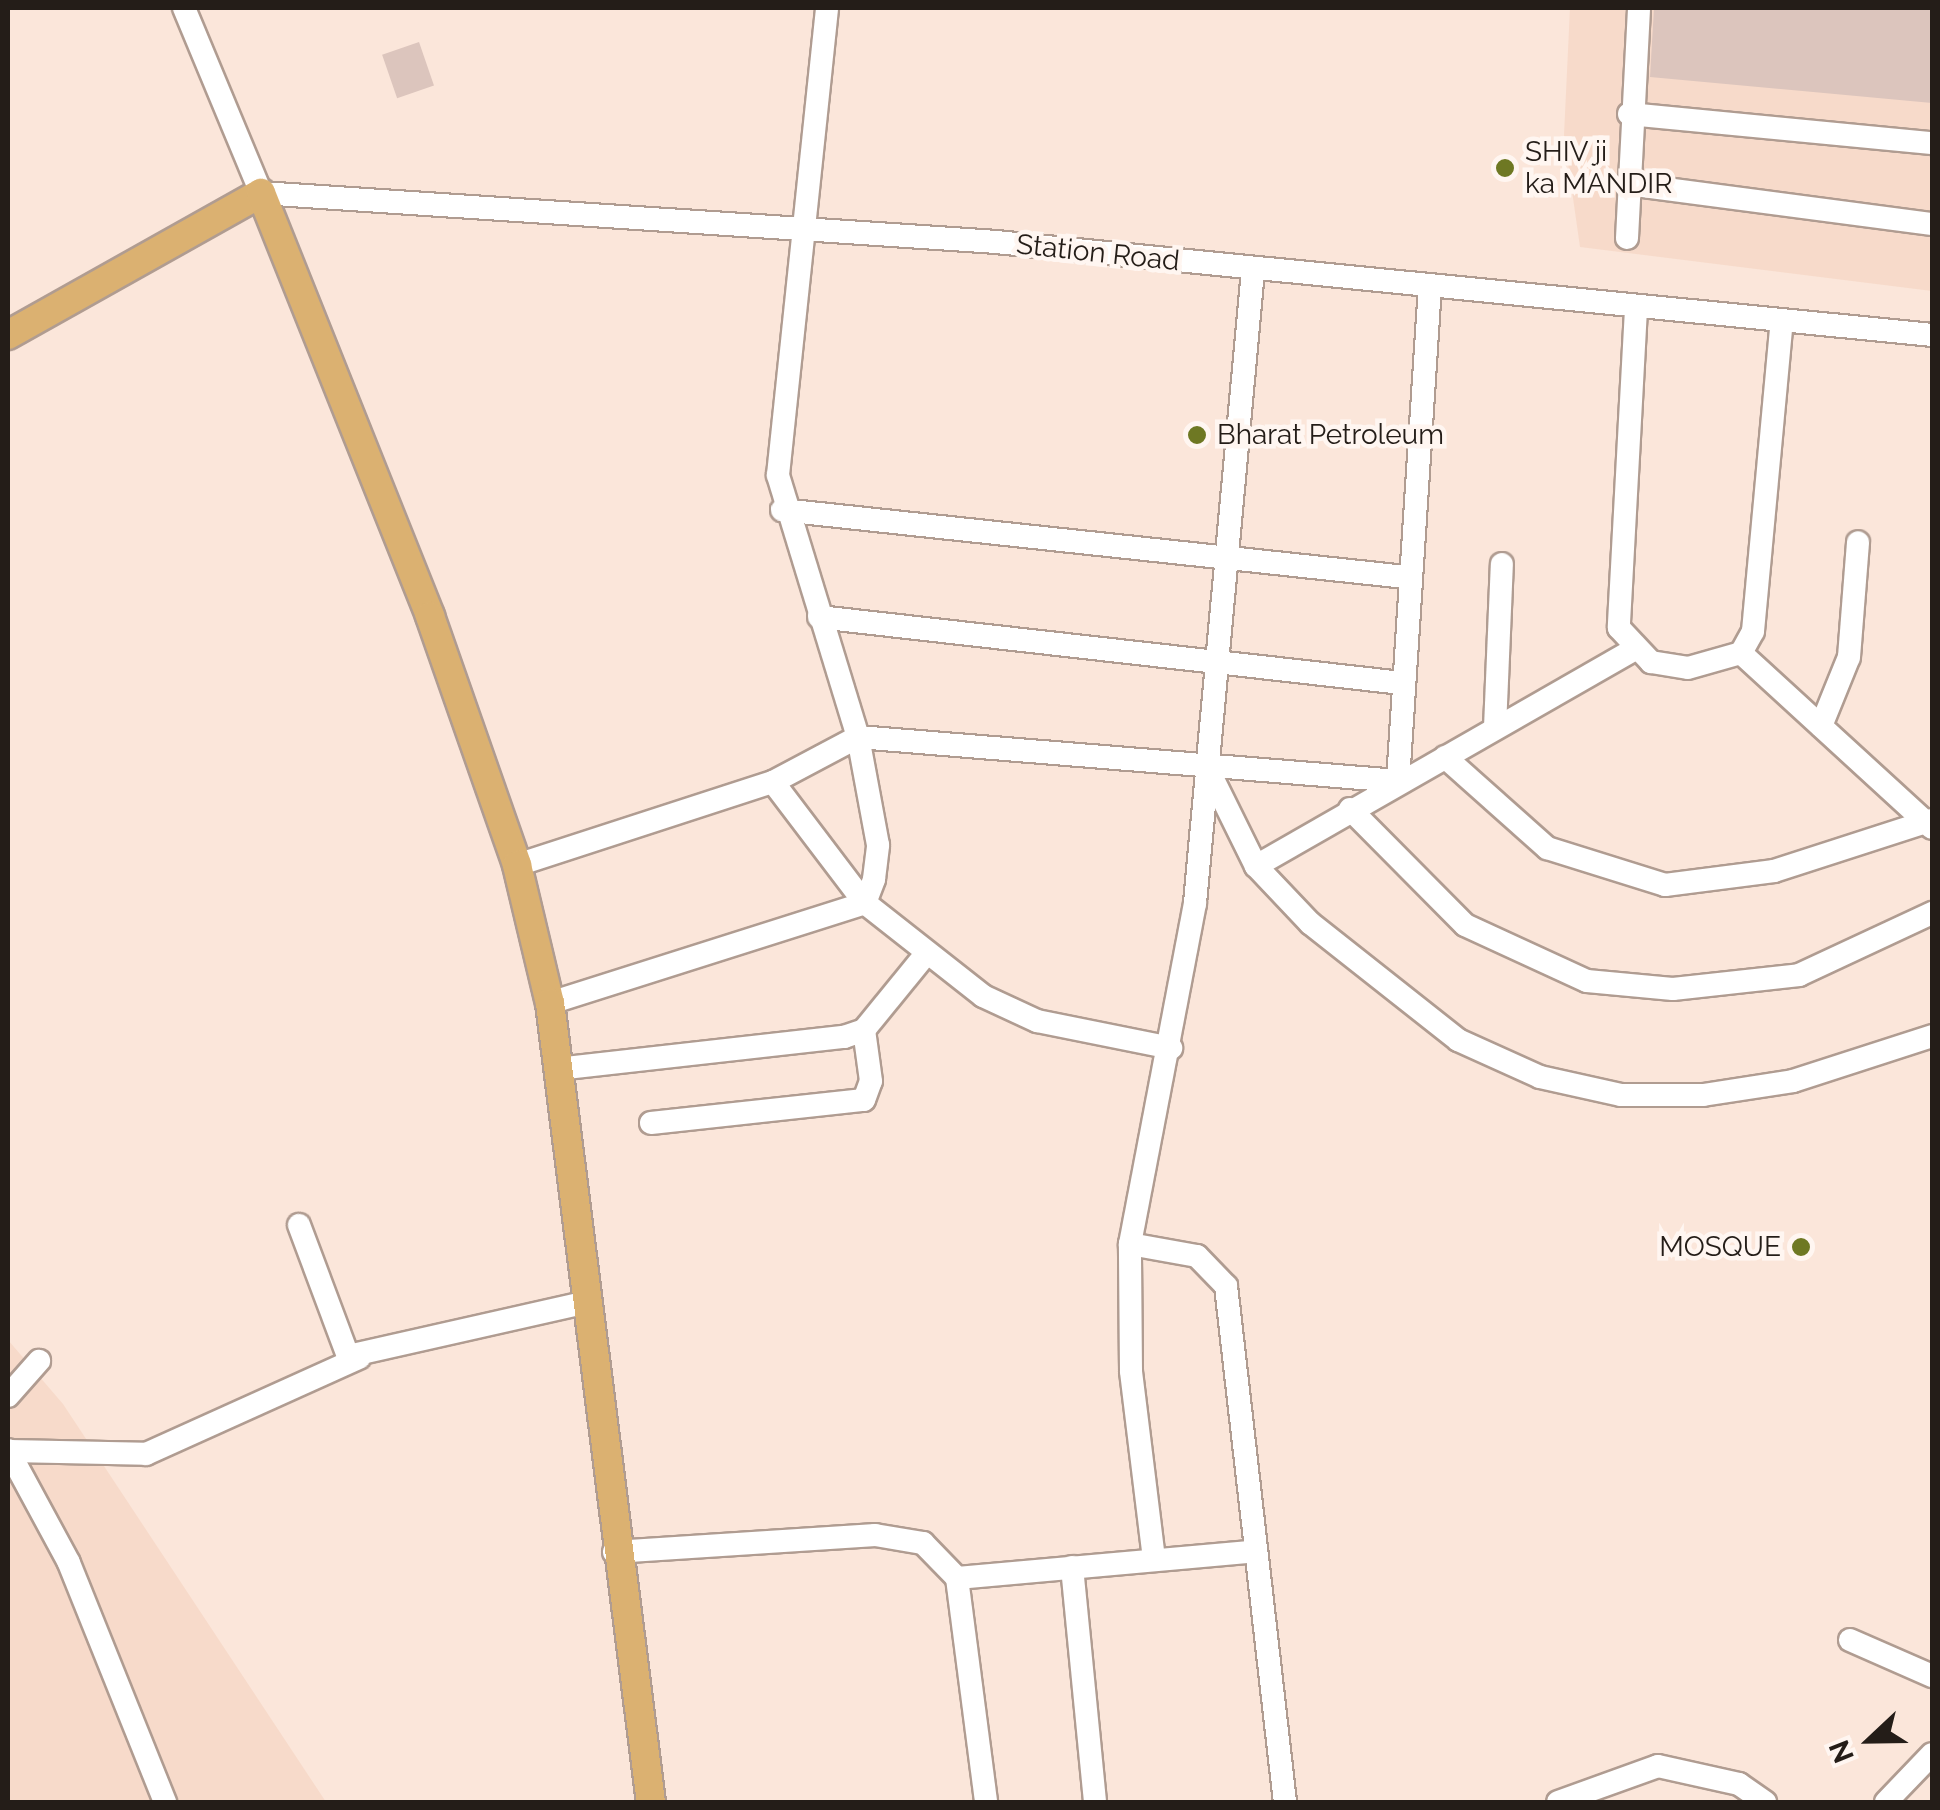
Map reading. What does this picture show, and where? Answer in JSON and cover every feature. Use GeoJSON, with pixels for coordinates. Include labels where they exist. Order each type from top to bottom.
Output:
{"type":"FeatureCollection","features":[{"type":"Feature","properties":{"kind":"main road"},"geometry":{"type":"LineString","coordinates":[[8,335],[261,193],[430,616],[517,865],[550,1002],[588,1302],[614,1552],[651,1802]]}},
{"type":"Feature","properties":{"kind":"street"},"geometry":{"type":"LineString","coordinates":[[184,8],[261,193]]}},
{"type":"Feature","properties":{"kind":"street"},"geometry":{"type":"LineString","coordinates":[[827,8],[809,227],[780,409],[782,510],[858,737],[878,845],[865,903]]}},
{"type":"Feature","properties":{"kind":"street"},"geometry":{"type":"LineString","coordinates":[[1627,238],[1629,114],[1638,8]]}},
{"type":"Feature","properties":{"kind":"street"},"geometry":{"type":"LineString","coordinates":[[1629,114],[1932,143]]}},
{"type":"Feature","properties":{"kind":"street"},"geometry":{"type":"LineString","coordinates":[[1628,184],[1932,224]]}},
{"type":"Feature","properties":{"kind":"street","name":"Station Road"},"geometry":{"type":"LineString","coordinates":[[261,193],[809,227],[1932,336]]}},
{"type":"Feature","properties":{"kind":"street"},"geometry":{"type":"LineString","coordinates":[[1154,1559],[1131,1371],[1130,1244],[1170,1048],[1219,662],[1253,270]]}},
{"type":"Feature","properties":{"kind":"street"},"geometry":{"type":"LineString","coordinates":[[1398,781],[1406,576],[1430,288]]}},
{"type":"Feature","properties":{"kind":"street"},"geometry":{"type":"LineString","coordinates":[[1632,651],[1616,599],[1636,309]]}},
{"type":"Feature","properties":{"kind":"street"},"geometry":{"type":"LineString","coordinates":[[1741,652],[1761,591],[1782,322]]}},
{"type":"Feature","properties":{"kind":"street"},"geometry":{"type":"LineString","coordinates":[[782,510],[1406,576]]}},
{"type":"Feature","properties":{"kind":"street"},"geometry":{"type":"LineString","coordinates":[[1821,726],[1850,657],[1858,542]]}},
{"type":"Feature","properties":{"kind":"street"},"geometry":{"type":"LineString","coordinates":[[1495,728],[1502,564]]}},
{"type":"Feature","properties":{"kind":"street"},"geometry":{"type":"LineString","coordinates":[[819,618],[1402,683]]}},
{"type":"Feature","properties":{"kind":"street"},"geometry":{"type":"LineString","coordinates":[[1256,866],[1398,781],[1632,651],[1688,668],[1741,652]]}},
{"type":"Feature","properties":{"kind":"street"},"geometry":{"type":"LineString","coordinates":[[1741,652],[1930,823]]}},
{"type":"Feature","properties":{"kind":"street"},"geometry":{"type":"LineString","coordinates":[[517,865],[774,782],[858,737],[1398,781]]}},
{"type":"Feature","properties":{"kind":"street"},"geometry":{"type":"LineString","coordinates":[[1444,757],[1547,848],[1666,885],[1774,871],[1930,823]]}},
{"type":"Feature","properties":{"kind":"street"},"geometry":{"type":"LineString","coordinates":[[1206,764],[1256,866],[1370,976],[1458,1040],[1540,1077],[1621,1095],[1703,1095],[1793,1080],[1932,1036]]}},
{"type":"Feature","properties":{"kind":"street"},"geometry":{"type":"LineString","coordinates":[[774,782],[865,903],[926,954],[1037,1021],[1170,1048]]}},
{"type":"Feature","properties":{"kind":"street"},"geometry":{"type":"LineString","coordinates":[[1350,809],[1465,925],[1588,981],[1673,989],[1799,975],[1932,913]]}},
{"type":"Feature","properties":{"kind":"street"},"geometry":{"type":"LineString","coordinates":[[550,1002],[865,903]]}},
{"type":"Feature","properties":{"kind":"street"},"geometry":{"type":"LineString","coordinates":[[557,1069],[864,1030],[926,954]]}},
{"type":"Feature","properties":{"kind":"street"},"geometry":{"type":"LineString","coordinates":[[650,1123],[864,1100],[871,1081],[864,1030]]}},
{"type":"Feature","properties":{"kind":"street"},"geometry":{"type":"LineString","coordinates":[[300,1225],[340,1346],[358,1358]]}},
{"type":"Feature","properties":{"kind":"street"},"geometry":{"type":"LineString","coordinates":[[1130,1244],[1196,1256],[1226,1286],[1250,1552],[1285,1802]]}},
{"type":"Feature","properties":{"kind":"street"},"geometry":{"type":"LineString","coordinates":[[165,1802],[69,1564],[8,1450],[146,1454],[358,1358],[588,1302]]}},
{"type":"Feature","properties":{"kind":"street"},"geometry":{"type":"LineString","coordinates":[[8,1396],[39,1360]]}},
{"type":"Feature","properties":{"kind":"street"},"geometry":{"type":"LineString","coordinates":[[614,1552],[903,1536],[957,1578],[1250,1552]]}},
{"type":"Feature","properties":{"kind":"street"},"geometry":{"type":"LineString","coordinates":[[1072,1567],[1095,1802]]}},
{"type":"Feature","properties":{"kind":"street"},"geometry":{"type":"LineString","coordinates":[[957,1578],[986,1802]]}},
{"type":"Feature","properties":{"kind":"street"},"geometry":{"type":"LineString","coordinates":[[1850,1640],[1932,1676]]}},
{"type":"Feature","properties":{"kind":"street"},"geometry":{"type":"LineString","coordinates":[[1886,1802],[1932,1754]]}},
{"type":"Feature","properties":{"kind":"street"},"geometry":{"type":"LineString","coordinates":[[1558,1802],[1658,1766],[1739,1784],[1765,1802]]}},
{"type":"Feature","properties":{"kind":"shaded area"},"geometry":{"type":"Polygon","coordinates":[[[1570,8],[1932,8],[1932,291],[1580,247],[1564,135],[1570,8]]]}},
{"type":"Feature","properties":{"kind":"shaded area"},"geometry":{"type":"Polygon","coordinates":[[[8,1340],[63,1404],[326,1802],[8,1802],[8,1340]]]}},
{"type":"Feature","properties":{"kind":"building"},"geometry":{"type":"Polygon","coordinates":[[[1654,8],[1932,8],[1932,103],[1650,77],[1654,8]]]}},
{"type":"Feature","properties":{"kind":"building"},"geometry":{"type":"Polygon","coordinates":[[[419,42],[434,85],[397,98],[382,55],[419,42]]]}},
{"type":"Feature","properties":{"kind":"place","name":"SHIV ji ka MANDIR"},"geometry":{"type":"Point","coordinates":[1505,168]}},
{"type":"Feature","properties":{"kind":"place","name":"Bharat Petroleum"},"geometry":{"type":"Point","coordinates":[1197,435]}},
{"type":"Feature","properties":{"kind":"place","name":"MOSQUE"},"geometry":{"type":"Point","coordinates":[1801,1247]}}]}
